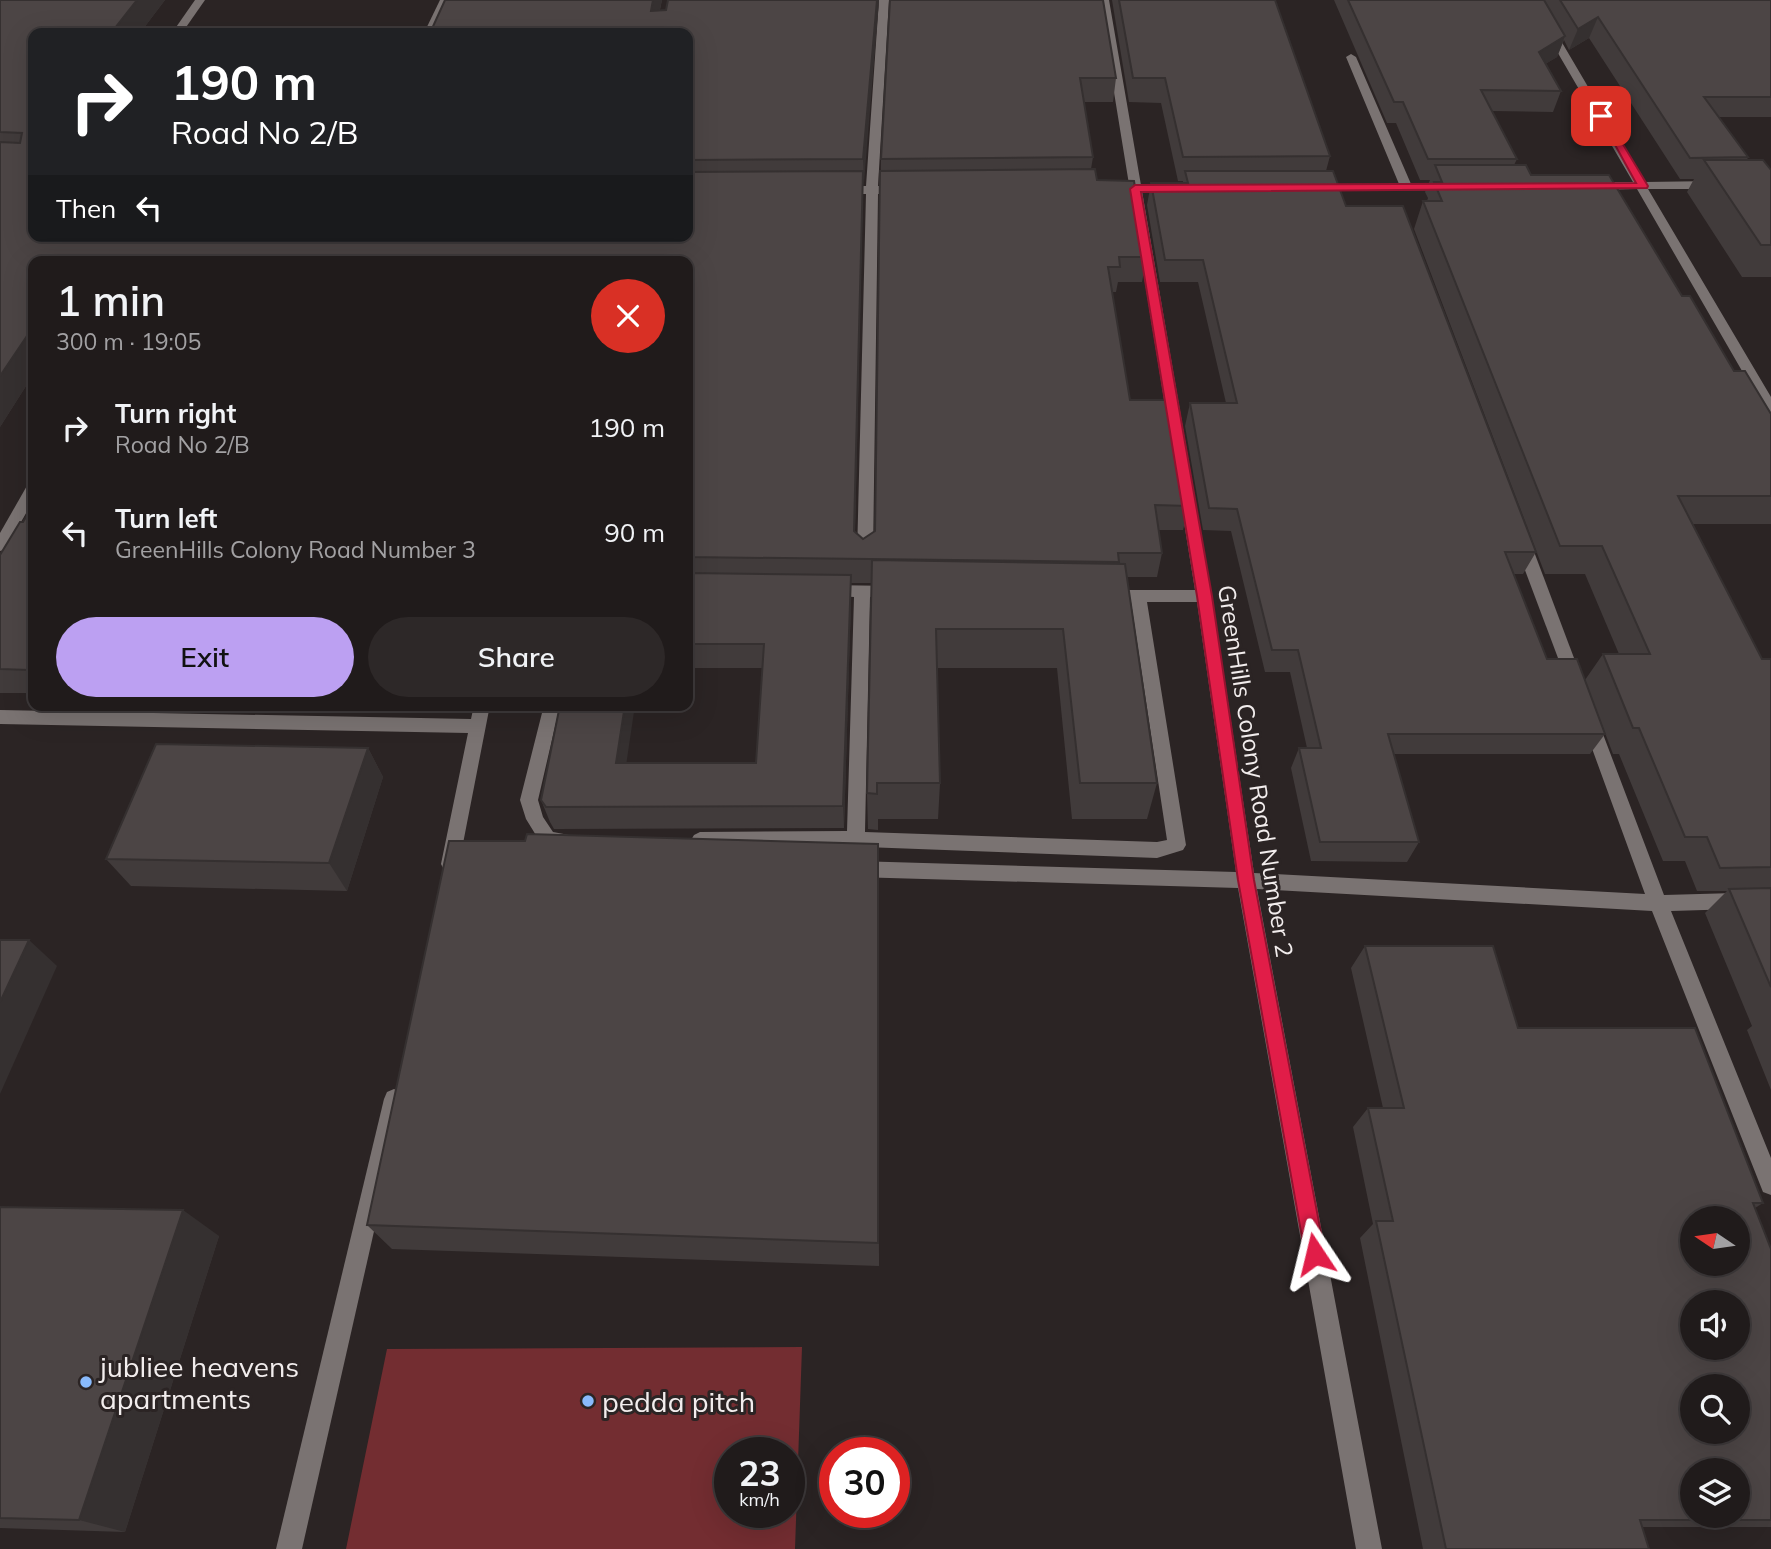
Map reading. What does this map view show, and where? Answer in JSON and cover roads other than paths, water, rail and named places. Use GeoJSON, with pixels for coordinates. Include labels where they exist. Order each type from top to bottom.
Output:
{"type":"FeatureCollection","features":[{"type":"Feature","properties":{"kind":"street"},"geometry":{"type":"LineString","coordinates":[[180,28],[200,0]]}},
{"type":"Feature","properties":{"kind":"street"},"geometry":{"type":"LineString","coordinates":[[431,28],[445,0]]}},
{"type":"Feature","properties":{"kind":"street"},"geometry":{"type":"LineString","coordinates":[[865,555],[872,191],[884,0]]}},
{"type":"Feature","properties":{"kind":"street","name":"GreenHills Colony Road Number 2"},"geometry":{"type":"LineString","coordinates":[[1104,0],[1205,596],[1246,880],[1369,1549]]}},
{"type":"Feature","properties":{"kind":"street"},"geometry":{"type":"LineString","coordinates":[[1532,0],[1771,409]]}},
{"type":"Feature","properties":{"kind":"street"},"geometry":{"type":"LineString","coordinates":[[1351,57],[1406,187]]}},
{"type":"Feature","properties":{"kind":"street"},"geometry":{"type":"LineString","coordinates":[[1573,186],[1733,185]]}},
{"type":"Feature","properties":{"kind":"street"},"geometry":{"type":"LineString","coordinates":[[1309,188],[1391,194],[1406,187],[1462,187]]}},
{"type":"Feature","properties":{"kind":"street"},"geometry":{"type":"LineString","coordinates":[[832,190],[914,190]]}},
{"type":"Feature","properties":{"kind":"street"},"geometry":{"type":"LineString","coordinates":[[0,546],[5,528],[28,495]]}},
{"type":"Feature","properties":{"kind":"street"},"geometry":{"type":"LineString","coordinates":[[1516,526],[1658,903],[1771,1184]]}},
{"type":"Feature","properties":{"kind":"street"},"geometry":{"type":"LineString","coordinates":[[5,528],[28,528]]}},
{"type":"Feature","properties":{"kind":"street"},"geometry":{"type":"LineString","coordinates":[[808,591],[917,592]]}},
{"type":"Feature","properties":{"kind":"street"},"geometry":{"type":"LineString","coordinates":[[862,592],[857,839],[848,868],[1246,880],[1658,903],[1771,900]]}},
{"type":"Feature","properties":{"kind":"street"},"geometry":{"type":"LineString","coordinates":[[1110,595],[1205,596]]}},
{"type":"Feature","properties":{"kind":"street"},"geometry":{"type":"LineString","coordinates":[[682,840],[857,839],[1157,850],[1177,845],[1138,596]]}},
{"type":"Feature","properties":{"kind":"street"},"geometry":{"type":"LineString","coordinates":[[445,883],[459,856],[480,711]]}},
{"type":"Feature","properties":{"kind":"street"},"geometry":{"type":"LineString","coordinates":[[551,711],[529,800],[535,819],[548,840],[588,840]]}},
{"type":"Feature","properties":{"kind":"street"},"geometry":{"type":"LineString","coordinates":[[0,717],[476,726]]}},
{"type":"Feature","properties":{"kind":"street"},"geometry":{"type":"LineString","coordinates":[[289,1549],[401,1073]]}},
{"type":"Feature","properties":{"kind":"place","name":"jubliee heavens apartments"},"geometry":{"type":"Point","coordinates":[86,1382]}},
{"type":"Feature","properties":{"kind":"place","name":"pedda pitch"},"geometry":{"type":"Point","coordinates":[588,1401]}}]}
